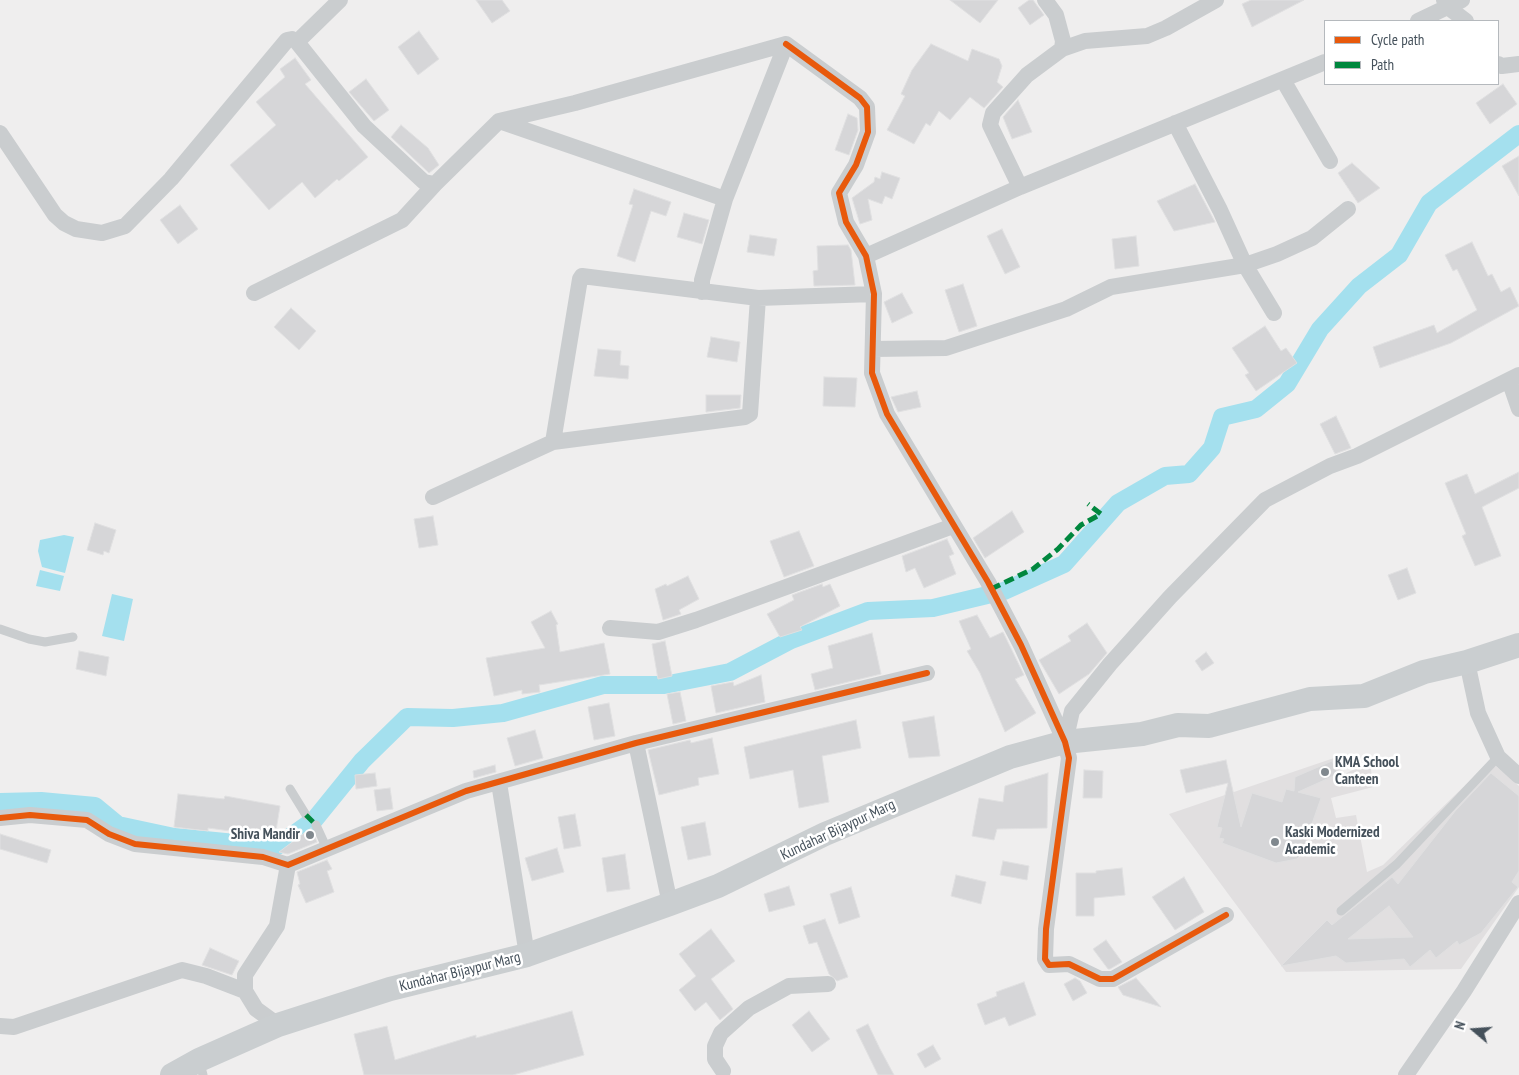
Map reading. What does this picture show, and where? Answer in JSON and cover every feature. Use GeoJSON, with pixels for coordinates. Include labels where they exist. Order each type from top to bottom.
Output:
{"type":"FeatureCollection","features":[{"type":"Feature","properties":{"kind":"main road","name":"Kundahar Bijaypur Marg"},"geometry":{"type":"LineString","coordinates":[[172,1075],[201,1068],[278,1025],[390,989],[527,955],[718,886],[825,834],[1010,756],[1065,742],[1142,734],[1178,725],[1209,726],[1310,699],[1364,696],[1424,672],[1467,662],[1519,645]]}},
{"type":"Feature","properties":{"kind":"street"},"geometry":{"type":"LineString","coordinates":[[297,42],[340,0]]}},
{"type":"Feature","properties":{"kind":"street"},"geometry":{"type":"LineString","coordinates":[[1045,0],[1056,15],[1063,41],[1062,49]]}},
{"type":"Feature","properties":{"kind":"street"},"geometry":{"type":"LineString","coordinates":[[1020,187],[990,125],[993,113],[1027,75],[1062,49],[1085,42],[1146,36],[1166,28],[1216,0]]}},
{"type":"Feature","properties":{"kind":"street"},"geometry":{"type":"LineString","coordinates":[[1420,20],[1452,3],[1465,20]]}},
{"type":"Feature","properties":{"kind":"street"},"geometry":{"type":"LineString","coordinates":[[0,133],[55,215],[76,229],[102,233],[125,226],[171,179],[287,40],[292,39],[297,42],[364,126],[424,182],[435,184]]}},
{"type":"Feature","properties":{"kind":"street"},"geometry":{"type":"LineString","coordinates":[[254,293],[402,220],[435,184],[499,121],[575,103],[786,44]]}},
{"type":"Feature","properties":{"kind":"street"},"geometry":{"type":"LineString","coordinates":[[702,292],[702,280],[725,200],[786,44]]}},
{"type":"Feature","properties":{"kind":"street"},"geometry":{"type":"LineString","coordinates":[[786,44],[860,98],[867,108],[868,132],[856,165],[839,193],[846,222],[866,256],[874,294],[872,373],[887,414],[988,582],[1021,645],[1065,742],[1069,758],[1046,929],[1046,959],[1049,965],[1069,964],[1100,979],[1113,979],[1226,916]]}},
{"type":"Feature","properties":{"kind":"street"},"geometry":{"type":"LineString","coordinates":[[866,256],[1020,187],[1324,62]]}},
{"type":"Feature","properties":{"kind":"street"},"geometry":{"type":"LineString","coordinates":[[1499,64],[1502,66],[1519,64]]}},
{"type":"Feature","properties":{"kind":"street"},"geometry":{"type":"LineString","coordinates":[[1284,80],[1330,162]]}},
{"type":"Feature","properties":{"kind":"street"},"geometry":{"type":"LineString","coordinates":[[499,121],[725,200]]}},
{"type":"Feature","properties":{"kind":"street"},"geometry":{"type":"LineString","coordinates":[[1175,123],[1220,210],[1245,265],[1274,314]]}},
{"type":"Feature","properties":{"kind":"street"},"geometry":{"type":"LineString","coordinates":[[873,349],[946,348],[1066,309],[1111,287],[1245,265],[1277,254],[1312,238],[1348,209]]}},
{"type":"Feature","properties":{"kind":"street"},"geometry":{"type":"LineString","coordinates":[[553,442],[582,276],[758,298],[874,294]]}},
{"type":"Feature","properties":{"kind":"street"},"geometry":{"type":"LineString","coordinates":[[433,497],[553,442],[745,417],[750,414],[758,298]]}},
{"type":"Feature","properties":{"kind":"street"},"geometry":{"type":"LineString","coordinates":[[1065,742],[1072,711],[1110,664],[1170,597],[1265,500],[1330,466],[1357,456],[1514,377],[1519,408]]}},
{"type":"Feature","properties":{"kind":"street"},"geometry":{"type":"LineString","coordinates":[[610,628],[658,632],[696,620],[954,526]]}},
{"type":"Feature","properties":{"kind":"street"},"geometry":{"type":"LineString","coordinates":[[1467,662],[1478,712],[1498,757],[1519,776]]}},
{"type":"Feature","properties":{"kind":"street"},"geometry":{"type":"LineString","coordinates":[[0,818],[30,815],[87,820],[109,834],[135,844],[263,857],[288,865],[466,791],[636,743],[927,673]]}},
{"type":"Feature","properties":{"kind":"street"},"geometry":{"type":"LineString","coordinates":[[636,743],[670,904]]}},
{"type":"Feature","properties":{"kind":"street"},"geometry":{"type":"LineString","coordinates":[[499,783],[527,955]]}},
{"type":"Feature","properties":{"kind":"street"},"geometry":{"type":"LineString","coordinates":[[278,1025],[256,1008],[245,991],[245,975],[277,926],[288,865]]}},
{"type":"Feature","properties":{"kind":"street"},"geometry":{"type":"LineString","coordinates":[[1406,1075],[1464,991],[1519,903]]}},
{"type":"Feature","properties":{"kind":"street"},"geometry":{"type":"LineString","coordinates":[[0,1026],[14,1027],[182,970],[245,991]]}},
{"type":"Feature","properties":{"kind":"street"},"geometry":{"type":"LineString","coordinates":[[722,1074],[715,1059],[715,1046],[721,1033],[749,1008],[789,986],[828,984]]}},
{"type":"Feature","properties":{"kind":"lane"},"geometry":{"type":"LineString","coordinates":[[0,629],[29,639],[45,642],[73,637]]}},
{"type":"Feature","properties":{"kind":"lane"},"geometry":{"type":"LineString","coordinates":[[1341,911],[1397,864],[1498,757]]}},
{"type":"Feature","properties":{"kind":"lane"},"geometry":{"type":"LineString","coordinates":[[290,789],[306,815]]}},
{"type":"Feature","properties":{"kind":"lane"},"geometry":{"type":"LineString","coordinates":[[316,825],[328,849]]}},
{"type":"Feature","properties":{"kind":"shaded area","name":"Kaski Modernized Academic"},"geometry":{"type":"Polygon","coordinates":[[[1337,757],[1343,775],[1370,761],[1373,787],[1331,798],[1336,818],[1356,815],[1367,872],[1383,865],[1490,761],[1519,786],[1519,887],[1461,969],[1286,972],[1169,814],[1337,757]]]}},
{"type":"Feature","properties":{"kind":"water"},"geometry":{"type":"Polygon","coordinates":[[[64,535],[74,537],[65,573],[42,567],[38,551],[40,540],[64,535]]]}},
{"type":"Feature","properties":{"kind":"water"},"geometry":{"type":"Polygon","coordinates":[[[40,570],[64,576],[60,591],[36,586],[40,570]]]}},
{"type":"Feature","properties":{"kind":"water"},"geometry":{"type":"Polygon","coordinates":[[[112,594],[133,599],[124,641],[102,636],[112,594]]]}},
{"type":"Feature","properties":{"kind":"building"},"geometry":{"type":"Polygon","coordinates":[[[476,0],[502,0],[510,11],[492,23],[476,0]]]}},
{"type":"Feature","properties":{"kind":"building"},"geometry":{"type":"Polygon","coordinates":[[[950,0],[998,0],[980,23],[950,0]]]}},
{"type":"Feature","properties":{"kind":"building"},"geometry":{"type":"Polygon","coordinates":[[[1029,0],[1033,0],[1044,15],[1030,25],[1018,8],[1029,0]]]}},
{"type":"Feature","properties":{"kind":"building"},"geometry":{"type":"Polygon","coordinates":[[[1251,0],[1304,0],[1252,27],[1242,4],[1251,0]]]}},
{"type":"Feature","properties":{"kind":"building"},"geometry":{"type":"Polygon","coordinates":[[[419,31],[439,59],[418,75],[398,47],[419,31]]]}},
{"type":"Feature","properties":{"kind":"building"},"geometry":{"type":"Polygon","coordinates":[[[931,44],[968,61],[972,49],[999,59],[1002,66],[997,82],[1003,87],[984,108],[970,97],[950,120],[939,111],[930,126],[926,123],[914,144],[887,130],[905,96],[901,94],[912,70],[931,44]]]}},
{"type":"Feature","properties":{"kind":"building"},"geometry":{"type":"Polygon","coordinates":[[[295,58],[311,80],[305,84],[368,157],[339,181],[337,179],[315,198],[302,182],[269,210],[230,165],[276,125],[256,102],[285,77],[280,69],[295,58]]]}},
{"type":"Feature","properties":{"kind":"building"},"geometry":{"type":"Polygon","coordinates":[[[366,79],[389,110],[374,121],[349,92],[366,79]]]}},
{"type":"Feature","properties":{"kind":"building"},"geometry":{"type":"Polygon","coordinates":[[[1503,84],[1517,104],[1490,124],[1476,103],[1503,84]]]}},
{"type":"Feature","properties":{"kind":"building"},"geometry":{"type":"Polygon","coordinates":[[[1018,100],[1032,132],[1012,139],[1003,117],[1018,100]]]}},
{"type":"Feature","properties":{"kind":"building"},"geometry":{"type":"Polygon","coordinates":[[[848,114],[857,118],[858,130],[849,155],[835,150],[848,114]]]}},
{"type":"Feature","properties":{"kind":"building"},"geometry":{"type":"Polygon","coordinates":[[[401,125],[428,148],[439,165],[429,173],[391,137],[401,125]]]}},
{"type":"Feature","properties":{"kind":"building"},"geometry":{"type":"Polygon","coordinates":[[[1519,156],[1519,196],[1502,166],[1519,156]]]}},
{"type":"Feature","properties":{"kind":"building"},"geometry":{"type":"Polygon","coordinates":[[[1352,163],[1380,188],[1358,203],[1338,173],[1352,163]]]}},
{"type":"Feature","properties":{"kind":"building"},"geometry":{"type":"Polygon","coordinates":[[[882,172],[900,178],[892,199],[885,196],[882,204],[868,199],[872,220],[860,224],[852,198],[874,182],[875,177],[880,179],[882,172]]]}},
{"type":"Feature","properties":{"kind":"building"},"geometry":{"type":"Polygon","coordinates":[[[1195,184],[1215,222],[1174,231],[1157,201],[1195,184]]]}},
{"type":"Feature","properties":{"kind":"building"},"geometry":{"type":"Polygon","coordinates":[[[634,189],[671,202],[666,216],[651,211],[635,262],[617,256],[633,205],[629,204],[634,189]]]}},
{"type":"Feature","properties":{"kind":"building"},"geometry":{"type":"Polygon","coordinates":[[[180,205],[198,229],[178,244],[160,220],[180,205]]]}},
{"type":"Feature","properties":{"kind":"building"},"geometry":{"type":"Polygon","coordinates":[[[684,213],[709,220],[702,244],[677,237],[684,213]]]}},
{"type":"Feature","properties":{"kind":"building"},"geometry":{"type":"Polygon","coordinates":[[[1002,229],[1020,267],[1005,274],[987,236],[1002,229]]]}},
{"type":"Feature","properties":{"kind":"building"},"geometry":{"type":"Polygon","coordinates":[[[750,235],[777,239],[774,256],[747,252],[750,235]]]}},
{"type":"Feature","properties":{"kind":"building"},"geometry":{"type":"Polygon","coordinates":[[[1136,236],[1139,266],[1115,269],[1112,239],[1136,236]]]}},
{"type":"Feature","properties":{"kind":"building"},"geometry":{"type":"Polygon","coordinates":[[[1472,242],[1488,276],[1492,274],[1501,292],[1510,287],[1519,306],[1451,343],[1380,368],[1373,347],[1434,325],[1437,333],[1477,310],[1457,269],[1453,271],[1445,255],[1472,242]]]}},
{"type":"Feature","properties":{"kind":"building"},"geometry":{"type":"Polygon","coordinates":[[[848,245],[851,250],[855,285],[814,286],[813,271],[818,270],[817,246],[848,245]]]}},
{"type":"Feature","properties":{"kind":"building"},"geometry":{"type":"Polygon","coordinates":[[[963,284],[977,326],[959,332],[945,290],[963,284]]]}},
{"type":"Feature","properties":{"kind":"building"},"geometry":{"type":"Polygon","coordinates":[[[902,293],[913,313],[892,323],[884,302],[902,293]]]}},
{"type":"Feature","properties":{"kind":"building"},"geometry":{"type":"Polygon","coordinates":[[[291,308],[316,331],[299,350],[274,327],[291,308]]]}},
{"type":"Feature","properties":{"kind":"building"},"geometry":{"type":"Polygon","coordinates":[[[1265,326],[1281,351],[1286,348],[1297,363],[1256,391],[1245,375],[1249,373],[1232,348],[1265,326]]]}},
{"type":"Feature","properties":{"kind":"building"},"geometry":{"type":"Polygon","coordinates":[[[711,337],[740,342],[737,362],[707,357],[711,337]]]}},
{"type":"Feature","properties":{"kind":"building"},"geometry":{"type":"Polygon","coordinates":[[[598,349],[621,351],[620,365],[629,366],[628,379],[594,376],[598,349]]]}},
{"type":"Feature","properties":{"kind":"building"},"geometry":{"type":"Polygon","coordinates":[[[824,377],[857,378],[855,407],[823,406],[824,377]]]}},
{"type":"Feature","properties":{"kind":"building"},"geometry":{"type":"Polygon","coordinates":[[[917,391],[921,407],[898,412],[891,397],[917,391]]]}},
{"type":"Feature","properties":{"kind":"building"},"geometry":{"type":"Polygon","coordinates":[[[706,395],[741,395],[740,408],[706,412],[706,395]]]}},
{"type":"Feature","properties":{"kind":"building"},"geometry":{"type":"Polygon","coordinates":[[[1336,416],[1351,448],[1335,454],[1320,424],[1336,416]]]}},
{"type":"Feature","properties":{"kind":"building"},"geometry":{"type":"Polygon","coordinates":[[[1519,472],[1519,488],[1482,507],[1501,556],[1475,566],[1462,536],[1466,534],[1445,483],[1467,474],[1475,494],[1519,472]]]}},
{"type":"Feature","properties":{"kind":"building"},"geometry":{"type":"Polygon","coordinates":[[[1012,511],[1024,532],[985,558],[973,538],[1012,511]]]}},
{"type":"Feature","properties":{"kind":"building"},"geometry":{"type":"Polygon","coordinates":[[[433,516],[438,545],[419,548],[414,519],[433,516]]]}},
{"type":"Feature","properties":{"kind":"building"},"geometry":{"type":"Polygon","coordinates":[[[95,523],[116,530],[109,553],[104,551],[103,555],[87,550],[95,523]]]}},
{"type":"Feature","properties":{"kind":"building"},"geometry":{"type":"Polygon","coordinates":[[[799,531],[814,566],[784,577],[770,541],[799,531]]]}},
{"type":"Feature","properties":{"kind":"building"},"geometry":{"type":"Polygon","coordinates":[[[947,539],[954,554],[949,556],[956,574],[924,588],[915,568],[906,572],[902,556],[947,539]]]}},
{"type":"Feature","properties":{"kind":"building"},"geometry":{"type":"Polygon","coordinates":[[[1407,568],[1416,593],[1398,600],[1388,575],[1407,568]]]}},
{"type":"Feature","properties":{"kind":"building"},"geometry":{"type":"Polygon","coordinates":[[[688,576],[699,599],[679,610],[681,614],[663,620],[655,589],[666,584],[667,586],[688,576]]]}},
{"type":"Feature","properties":{"kind":"building"},"geometry":{"type":"Polygon","coordinates":[[[822,584],[823,587],[830,584],[840,606],[800,627],[802,630],[780,637],[767,614],[794,600],[792,595],[822,584]]]}},
{"type":"Feature","properties":{"kind":"building"},"geometry":{"type":"Polygon","coordinates":[[[551,611],[558,624],[556,625],[560,652],[604,643],[610,674],[539,685],[540,692],[522,694],[522,690],[494,696],[486,658],[545,648],[531,622],[551,611]]]}},
{"type":"Feature","properties":{"kind":"building"},"geometry":{"type":"Polygon","coordinates":[[[977,615],[990,638],[1003,632],[1024,675],[1015,679],[1036,713],[1005,732],[980,673],[967,651],[971,649],[959,621],[977,615]]]}},
{"type":"Feature","properties":{"kind":"building"},"geometry":{"type":"Polygon","coordinates":[[[1087,623],[1107,653],[1089,674],[1059,694],[1039,660],[1071,641],[1068,636],[1087,623]]]}},
{"type":"Feature","properties":{"kind":"building"},"geometry":{"type":"Polygon","coordinates":[[[872,633],[881,674],[815,690],[811,674],[833,668],[828,646],[872,633]]]}},
{"type":"Feature","properties":{"kind":"building"},"geometry":{"type":"Polygon","coordinates":[[[665,641],[672,676],[658,679],[652,644],[665,641]]]}},
{"type":"Feature","properties":{"kind":"building"},"geometry":{"type":"Polygon","coordinates":[[[79,651],[109,657],[106,676],[76,669],[79,651]]]}},
{"type":"Feature","properties":{"kind":"building"},"geometry":{"type":"Polygon","coordinates":[[[1206,652],[1214,663],[1202,671],[1195,661],[1206,652]]]}},
{"type":"Feature","properties":{"kind":"building"},"geometry":{"type":"Polygon","coordinates":[[[761,675],[765,702],[716,713],[711,686],[733,682],[734,686],[761,675]]]}},
{"type":"Feature","properties":{"kind":"building"},"geometry":{"type":"Polygon","coordinates":[[[680,692],[686,721],[673,724],[667,694],[680,692]]]}},
{"type":"Feature","properties":{"kind":"building"},"geometry":{"type":"Polygon","coordinates":[[[609,703],[615,736],[594,740],[588,707],[609,703]]]}},
{"type":"Feature","properties":{"kind":"building"},"geometry":{"type":"Polygon","coordinates":[[[934,716],[940,756],[909,758],[902,722],[934,716]]]}},
{"type":"Feature","properties":{"kind":"building"},"geometry":{"type":"Polygon","coordinates":[[[856,720],[861,748],[822,756],[829,802],[799,808],[793,770],[750,779],[744,747],[856,720]]]}},
{"type":"Feature","properties":{"kind":"building"},"geometry":{"type":"Polygon","coordinates":[[[535,730],[543,758],[515,766],[507,738],[535,730]]]}},
{"type":"Feature","properties":{"kind":"building"},"geometry":{"type":"Polygon","coordinates":[[[712,738],[719,774],[698,778],[699,785],[659,795],[648,750],[690,740],[691,743],[712,738]]]}},
{"type":"Feature","properties":{"kind":"building"},"geometry":{"type":"Polygon","coordinates":[[[1226,760],[1241,827],[1252,793],[1282,802],[1286,789],[1294,791],[1295,777],[1332,761],[1338,774],[1298,792],[1321,798],[1301,855],[1297,859],[1276,863],[1222,843],[1224,839],[1219,838],[1222,828],[1217,827],[1228,783],[1186,793],[1180,770],[1226,760]]]}},
{"type":"Feature","properties":{"kind":"building"},"geometry":{"type":"Polygon","coordinates":[[[495,765],[496,772],[474,778],[473,771],[495,765]]]}},
{"type":"Feature","properties":{"kind":"building"},"geometry":{"type":"Polygon","coordinates":[[[1084,770],[1103,771],[1102,798],[1083,798],[1084,770]]]}},
{"type":"Feature","properties":{"kind":"building"},"geometry":{"type":"Polygon","coordinates":[[[375,773],[377,786],[356,789],[355,775],[375,773]]]}},
{"type":"Feature","properties":{"kind":"building"},"geometry":{"type":"Polygon","coordinates":[[[1048,773],[1047,828],[997,829],[994,840],[972,836],[979,798],[1003,802],[1005,786],[1048,773]]]}},
{"type":"Feature","properties":{"kind":"building"},"geometry":{"type":"Polygon","coordinates":[[[1491,773],[1519,796],[1519,871],[1512,882],[1518,887],[1481,933],[1459,945],[1457,941],[1436,958],[1430,950],[1410,967],[1404,959],[1346,963],[1336,956],[1281,966],[1327,920],[1332,925],[1392,877],[1398,884],[1456,810],[1491,773]],[[1389,906],[1348,939],[1413,937],[1389,906]]]}},
{"type":"Feature","properties":{"kind":"building"},"geometry":{"type":"Polygon","coordinates":[[[390,788],[393,809],[377,811],[374,790],[390,788]]]}},
{"type":"Feature","properties":{"kind":"building"},"geometry":{"type":"Polygon","coordinates":[[[178,794],[224,799],[225,796],[280,806],[275,837],[208,828],[208,831],[174,827],[178,794]]]}},
{"type":"Feature","properties":{"kind":"building"},"geometry":{"type":"Polygon","coordinates":[[[575,814],[581,846],[564,849],[558,817],[575,814]]]}},
{"type":"Feature","properties":{"kind":"building"},"geometry":{"type":"Polygon","coordinates":[[[705,822],[711,855],[688,860],[681,827],[705,822]]]}},
{"type":"Feature","properties":{"kind":"building"},"geometry":{"type":"Polygon","coordinates":[[[311,828],[317,842],[288,854],[279,852],[311,828]]]}},
{"type":"Feature","properties":{"kind":"building"},"geometry":{"type":"Polygon","coordinates":[[[0,834],[51,850],[47,863],[0,849],[0,834]]]}},
{"type":"Feature","properties":{"kind":"building"},"geometry":{"type":"Polygon","coordinates":[[[557,848],[564,872],[532,881],[525,858],[557,848]]]}},
{"type":"Feature","properties":{"kind":"building"},"geometry":{"type":"Polygon","coordinates":[[[625,854],[630,889],[607,892],[602,858],[625,854]]]}},
{"type":"Feature","properties":{"kind":"building"},"geometry":{"type":"Polygon","coordinates":[[[327,860],[332,869],[327,871],[334,892],[306,903],[298,885],[300,884],[297,872],[327,860]]]}},
{"type":"Feature","properties":{"kind":"building"},"geometry":{"type":"Polygon","coordinates":[[[1003,861],[1029,866],[1027,880],[1000,875],[1003,861]]]}},
{"type":"Feature","properties":{"kind":"building"},"geometry":{"type":"Polygon","coordinates":[[[1122,868],[1125,895],[1094,898],[1094,916],[1076,916],[1076,873],[1096,873],[1096,871],[1122,868]]]}},
{"type":"Feature","properties":{"kind":"building"},"geometry":{"type":"Polygon","coordinates":[[[956,875],[986,882],[981,904],[951,896],[956,875]]]}},
{"type":"Feature","properties":{"kind":"building"},"geometry":{"type":"Polygon","coordinates":[[[1184,877],[1204,912],[1175,930],[1152,897],[1184,877]]]}},
{"type":"Feature","properties":{"kind":"building"},"geometry":{"type":"Polygon","coordinates":[[[789,886],[795,905],[769,912],[764,894],[789,886]]]}},
{"type":"Feature","properties":{"kind":"building"},"geometry":{"type":"Polygon","coordinates":[[[851,887],[860,917],[839,924],[830,894],[851,887]]]}},
{"type":"Feature","properties":{"kind":"building"},"geometry":{"type":"Polygon","coordinates":[[[825,919],[848,977],[837,981],[829,974],[817,942],[809,944],[803,926],[825,919]]]}},
{"type":"Feature","properties":{"kind":"building"},"geometry":{"type":"Polygon","coordinates":[[[711,929],[735,961],[711,979],[733,1009],[720,1020],[706,1002],[695,1011],[679,990],[696,976],[679,954],[711,929]]]}},
{"type":"Feature","properties":{"kind":"building"},"geometry":{"type":"Polygon","coordinates":[[[1106,940],[1122,962],[1110,969],[1108,969],[1093,949],[1106,940]]]}},
{"type":"Feature","properties":{"kind":"building"},"geometry":{"type":"Polygon","coordinates":[[[210,948],[239,961],[232,975],[202,965],[210,948]]]}},
{"type":"Feature","properties":{"kind":"building"},"geometry":{"type":"Polygon","coordinates":[[[1075,978],[1080,981],[1087,993],[1073,1001],[1064,984],[1075,978]]]}},
{"type":"Feature","properties":{"kind":"building"},"geometry":{"type":"Polygon","coordinates":[[[1136,978],[1161,1007],[1123,995],[1118,987],[1136,978]]]}},
{"type":"Feature","properties":{"kind":"building"},"geometry":{"type":"Polygon","coordinates":[[[1024,982],[1036,1015],[1009,1026],[1005,1017],[985,1025],[977,1004],[997,996],[996,992],[1024,982]]]}},
{"type":"Feature","properties":{"kind":"building"},"geometry":{"type":"Polygon","coordinates":[[[572,1011],[584,1055],[513,1075],[364,1075],[354,1034],[387,1026],[395,1060],[476,1035],[476,1038],[572,1011]]]}},
{"type":"Feature","properties":{"kind":"building"},"geometry":{"type":"Polygon","coordinates":[[[809,1011],[830,1039],[812,1052],[792,1025],[809,1011]]]}},
{"type":"Feature","properties":{"kind":"building"},"geometry":{"type":"Polygon","coordinates":[[[868,1024],[894,1075],[878,1075],[856,1030],[868,1024]]]}},
{"type":"Feature","properties":{"kind":"building"},"geometry":{"type":"Polygon","coordinates":[[[933,1045],[941,1059],[925,1068],[917,1054],[933,1045]]]}},
{"type":"Feature","properties":{"kind":"waterway"},"geometry":{"type":"LineString","coordinates":[[0,802],[41,801],[95,806],[118,825],[174,837],[276,847],[315,819],[362,761],[407,717],[453,718],[503,713],[603,685],[664,685],[730,672],[791,640],[868,611],[933,608],[1004,591],[1064,564],[1118,503],[1165,476],[1189,474],[1212,448],[1222,417],[1256,409],[1287,384],[1320,329],[1359,286],[1399,255],[1429,203],[1519,134]]}},
{"type":"Feature","properties":{"kind":"marked path"},"geometry":{"type":"LineString","coordinates":[[991,589],[1033,569],[1058,549],[1081,525],[1101,514],[1088,504]]}},
{"type":"Feature","properties":{"kind":"marked path"},"geometry":{"type":"LineString","coordinates":[[306,815],[316,825]]}},
{"type":"Feature","properties":{"kind":"cycle path"},"geometry":{"type":"LineString","coordinates":[[786,44],[860,98],[867,107],[868,132],[856,165],[839,193],[846,222],[866,256],[874,294],[872,373],[887,414],[988,582],[1021,645],[1065,742],[1069,758],[1046,929],[1045,959],[1049,965],[1069,964],[1100,979],[1113,979],[1226,915]]}},
{"type":"Feature","properties":{"kind":"cycle path"},"geometry":{"type":"LineString","coordinates":[[0,818],[30,815],[87,820],[109,834],[135,844],[263,857],[288,865],[466,791],[636,743],[927,673]]}},
{"type":"Feature","properties":{"kind":"place","name":"KMA School Canteen"},"geometry":{"type":"Point","coordinates":[1325,772]}},
{"type":"Feature","properties":{"kind":"place","name":"Shiva Mandir"},"geometry":{"type":"Point","coordinates":[310,835]}},
{"type":"Feature","properties":{"kind":"place","name":"Kaski Modernized Academic"},"geometry":{"type":"Point","coordinates":[1275,842]}}]}
